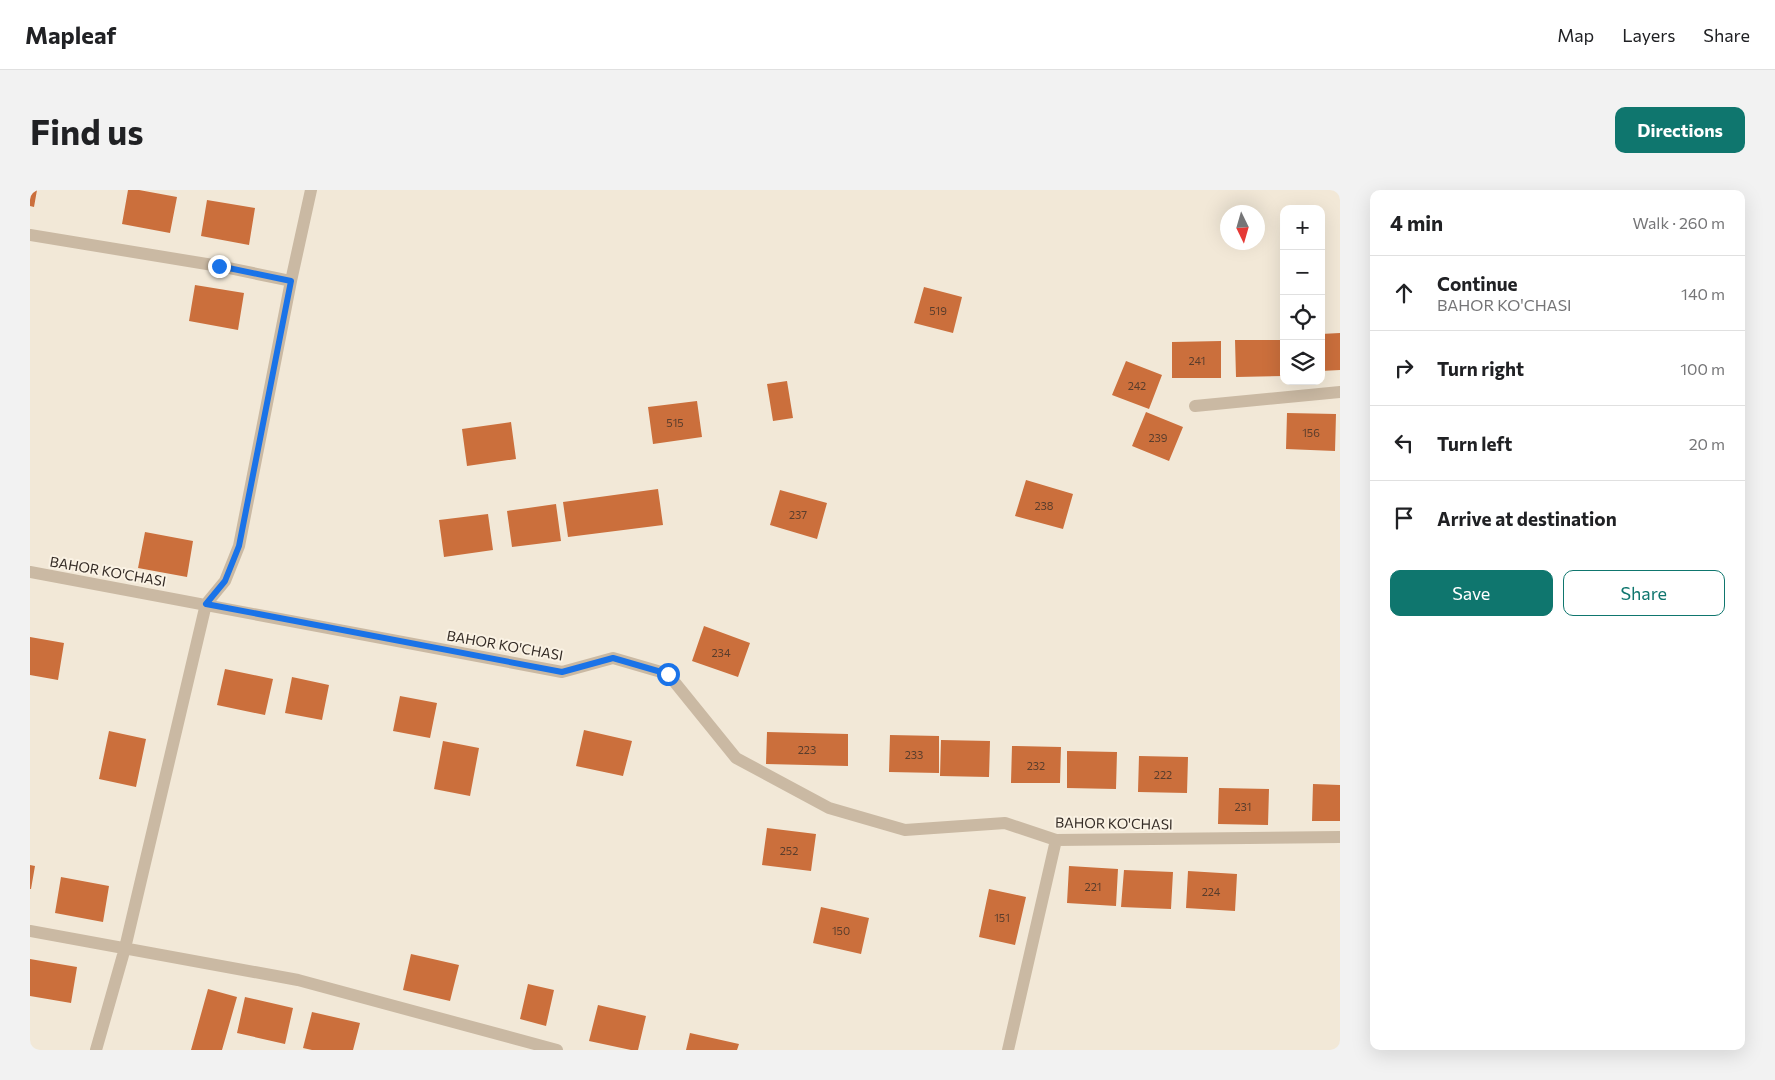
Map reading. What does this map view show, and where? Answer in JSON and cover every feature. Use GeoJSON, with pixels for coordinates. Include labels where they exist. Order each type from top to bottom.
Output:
{"type":"FeatureCollection","features":[{"type":"Feature","properties":{"kind":"street"},"geometry":{"type":"LineString","coordinates":[[96,1050],[125,948],[206,604],[225,581],[239,546],[291,281],[311,190]]}},
{"type":"Feature","properties":{"kind":"street"},"geometry":{"type":"LineString","coordinates":[[30,235],[219,266],[291,281]]}},
{"type":"Feature","properties":{"kind":"street"},"geometry":{"type":"LineString","coordinates":[[1195,406],[1340,392]]}},
{"type":"Feature","properties":{"kind":"street","name":"BAHOR KO'CHASI"},"geometry":{"type":"LineString","coordinates":[[30,572],[562,672],[613,658],[668,674],[736,758],[829,808],[906,830],[1004,823],[1056,840],[1340,838]]}},
{"type":"Feature","properties":{"kind":"street"},"geometry":{"type":"LineString","coordinates":[[1008,1050],[1056,840]]}},
{"type":"Feature","properties":{"kind":"street"},"geometry":{"type":"LineString","coordinates":[[30,931],[298,980],[557,1050]]}},
{"type":"Feature","properties":{"kind":"building"},"geometry":{"type":"Polygon","coordinates":[[[30,190],[37,190],[34,207],[30,206],[30,190]]]}},
{"type":"Feature","properties":{"kind":"building"},"geometry":{"type":"Polygon","coordinates":[[[128,190],[139,190],[177,197],[170,233],[122,224],[128,190]]]}},
{"type":"Feature","properties":{"kind":"building"},"geometry":{"type":"Polygon","coordinates":[[[207,200],[255,208],[249,245],[201,236],[207,200]]]}},
{"type":"Feature","properties":{"kind":"building"},"geometry":{"type":"Polygon","coordinates":[[[195,285],[244,293],[238,330],[189,321],[195,285]]]}},
{"type":"Feature","properties":{"kind":"building"},"geometry":{"type":"Polygon","coordinates":[[[924,287],[962,297],[953,333],[914,323],[924,287]]]}},
{"type":"Feature","properties":{"kind":"building"},"geometry":{"type":"Polygon","coordinates":[[[1340,333],[1340,370],[1325,371],[1325,334],[1340,333]]]}},
{"type":"Feature","properties":{"kind":"building"},"geometry":{"type":"Polygon","coordinates":[[[1235,340],[1280,340],[1280,376],[1236,377],[1235,340]]]}},
{"type":"Feature","properties":{"kind":"building"},"geometry":{"type":"Polygon","coordinates":[[[1221,341],[1221,378],[1172,378],[1172,342],[1221,341]]]}},
{"type":"Feature","properties":{"kind":"building"},"geometry":{"type":"Polygon","coordinates":[[[1126,361],[1162,375],[1149,409],[1112,395],[1126,361]]]}},
{"type":"Feature","properties":{"kind":"building"},"geometry":{"type":"Polygon","coordinates":[[[787,381],[793,418],[773,421],[767,384],[787,381]]]}},
{"type":"Feature","properties":{"kind":"building"},"geometry":{"type":"Polygon","coordinates":[[[697,401],[702,437],[653,444],[648,407],[697,401]]]}},
{"type":"Feature","properties":{"kind":"building"},"geometry":{"type":"Polygon","coordinates":[[[1146,412],[1183,427],[1169,461],[1132,446],[1146,412]]]}},
{"type":"Feature","properties":{"kind":"building"},"geometry":{"type":"Polygon","coordinates":[[[1287,413],[1336,414],[1335,451],[1286,449],[1287,413]]]}},
{"type":"Feature","properties":{"kind":"building"},"geometry":{"type":"Polygon","coordinates":[[[511,422],[516,459],[467,466],[462,429],[511,422]]]}},
{"type":"Feature","properties":{"kind":"building"},"geometry":{"type":"Polygon","coordinates":[[[1026,480],[1073,494],[1063,529],[1015,516],[1026,480]]]}},
{"type":"Feature","properties":{"kind":"building"},"geometry":{"type":"Polygon","coordinates":[[[658,489],[663,525],[568,537],[563,502],[658,489]]]}},
{"type":"Feature","properties":{"kind":"building"},"geometry":{"type":"Polygon","coordinates":[[[780,490],[827,503],[817,539],[770,525],[780,490]]]}},
{"type":"Feature","properties":{"kind":"building"},"geometry":{"type":"Polygon","coordinates":[[[556,504],[561,541],[512,547],[507,511],[556,504]]]}},
{"type":"Feature","properties":{"kind":"building"},"geometry":{"type":"Polygon","coordinates":[[[488,514],[493,550],[444,557],[439,520],[488,514]]]}},
{"type":"Feature","properties":{"kind":"building"},"geometry":{"type":"Polygon","coordinates":[[[145,532],[193,541],[187,577],[138,568],[145,532]]]}},
{"type":"Feature","properties":{"kind":"building"},"geometry":{"type":"Polygon","coordinates":[[[704,626],[750,643],[738,677],[692,661],[704,626]]]}},
{"type":"Feature","properties":{"kind":"building"},"geometry":{"type":"Polygon","coordinates":[[[30,637],[64,643],[58,680],[30,675],[30,637]]]}},
{"type":"Feature","properties":{"kind":"building"},"geometry":{"type":"Polygon","coordinates":[[[225,669],[273,679],[265,715],[217,705],[225,669]]]}},
{"type":"Feature","properties":{"kind":"building"},"geometry":{"type":"Polygon","coordinates":[[[292,677],[329,685],[322,720],[285,713],[292,677]]]}},
{"type":"Feature","properties":{"kind":"building"},"geometry":{"type":"Polygon","coordinates":[[[400,696],[437,703],[430,738],[393,731],[400,696]]]}},
{"type":"Feature","properties":{"kind":"building"},"geometry":{"type":"Polygon","coordinates":[[[584,730],[632,741],[623,776],[576,766],[584,730]]]}},
{"type":"Feature","properties":{"kind":"building"},"geometry":{"type":"Polygon","coordinates":[[[109,731],[146,739],[136,787],[99,779],[109,731]]]}},
{"type":"Feature","properties":{"kind":"building"},"geometry":{"type":"Polygon","coordinates":[[[767,732],[848,734],[848,766],[766,764],[767,732]]]}},
{"type":"Feature","properties":{"kind":"building"},"geometry":{"type":"Polygon","coordinates":[[[890,735],[939,736],[939,773],[889,772],[890,735]]]}},
{"type":"Feature","properties":{"kind":"building"},"geometry":{"type":"Polygon","coordinates":[[[941,740],[990,741],[989,777],[940,776],[941,740]]]}},
{"type":"Feature","properties":{"kind":"building"},"geometry":{"type":"Polygon","coordinates":[[[443,741],[479,748],[470,796],[434,789],[443,741]]]}},
{"type":"Feature","properties":{"kind":"building"},"geometry":{"type":"Polygon","coordinates":[[[1012,746],[1061,747],[1060,783],[1011,783],[1012,746]]]}},
{"type":"Feature","properties":{"kind":"building"},"geometry":{"type":"Polygon","coordinates":[[[1067,751],[1117,752],[1116,789],[1067,788],[1067,751]]]}},
{"type":"Feature","properties":{"kind":"building"},"geometry":{"type":"Polygon","coordinates":[[[1139,756],[1188,757],[1187,793],[1138,792],[1139,756]]]}},
{"type":"Feature","properties":{"kind":"building"},"geometry":{"type":"Polygon","coordinates":[[[1313,784],[1340,785],[1340,821],[1312,821],[1313,784]]]}},
{"type":"Feature","properties":{"kind":"building"},"geometry":{"type":"Polygon","coordinates":[[[1219,788],[1269,789],[1268,825],[1218,824],[1219,788]]]}},
{"type":"Feature","properties":{"kind":"building"},"geometry":{"type":"Polygon","coordinates":[[[767,828],[816,834],[811,871],[762,865],[767,828]]]}},
{"type":"Feature","properties":{"kind":"building"},"geometry":{"type":"Polygon","coordinates":[[[30,865],[35,866],[31,889],[30,889],[30,865]]]}},
{"type":"Feature","properties":{"kind":"building"},"geometry":{"type":"Polygon","coordinates":[[[1069,866],[1118,869],[1116,906],[1067,903],[1069,866]]]}},
{"type":"Feature","properties":{"kind":"building"},"geometry":{"type":"Polygon","coordinates":[[[1124,870],[1173,872],[1171,909],[1121,907],[1124,870]]]}},
{"type":"Feature","properties":{"kind":"building"},"geometry":{"type":"Polygon","coordinates":[[[1188,871],[1237,874],[1235,911],[1186,908],[1188,871]]]}},
{"type":"Feature","properties":{"kind":"building"},"geometry":{"type":"Polygon","coordinates":[[[61,877],[109,886],[103,922],[55,913],[61,877]]]}},
{"type":"Feature","properties":{"kind":"building"},"geometry":{"type":"Polygon","coordinates":[[[989,889],[1026,897],[1015,945],[979,937],[989,889]]]}},
{"type":"Feature","properties":{"kind":"building"},"geometry":{"type":"Polygon","coordinates":[[[821,907],[869,918],[861,954],[813,943],[821,907]]]}},
{"type":"Feature","properties":{"kind":"building"},"geometry":{"type":"Polygon","coordinates":[[[411,954],[459,965],[450,1001],[403,990],[411,954]]]}},
{"type":"Feature","properties":{"kind":"building"},"geometry":{"type":"Polygon","coordinates":[[[30,959],[77,967],[71,1003],[30,996],[30,959]]]}},
{"type":"Feature","properties":{"kind":"building"},"geometry":{"type":"Polygon","coordinates":[[[528,984],[554,990],[546,1026],[520,1019],[528,984]]]}},
{"type":"Feature","properties":{"kind":"building"},"geometry":{"type":"Polygon","coordinates":[[[208,989],[237,997],[222,1050],[191,1050],[208,989]]]}},
{"type":"Feature","properties":{"kind":"building"},"geometry":{"type":"Polygon","coordinates":[[[245,997],[293,1008],[285,1044],[237,1033],[245,997]]]}},
{"type":"Feature","properties":{"kind":"building"},"geometry":{"type":"Polygon","coordinates":[[[598,1005],[646,1016],[638,1050],[589,1041],[598,1005]]]}},
{"type":"Feature","properties":{"kind":"building"},"geometry":{"type":"Polygon","coordinates":[[[312,1012],[360,1023],[353,1050],[312,1050],[303,1048],[312,1012]]]}},
{"type":"Feature","properties":{"kind":"building"},"geometry":{"type":"Polygon","coordinates":[[[690,1033],[739,1044],[737,1050],[686,1050],[690,1033]]]}},
{"type":"Feature","properties":{"kind":"route"},"geometry":{"type":"LineString","coordinates":[[219,266],[291,281],[239,546],[225,581],[206,604],[562,672],[613,658],[668,674]]}}]}
